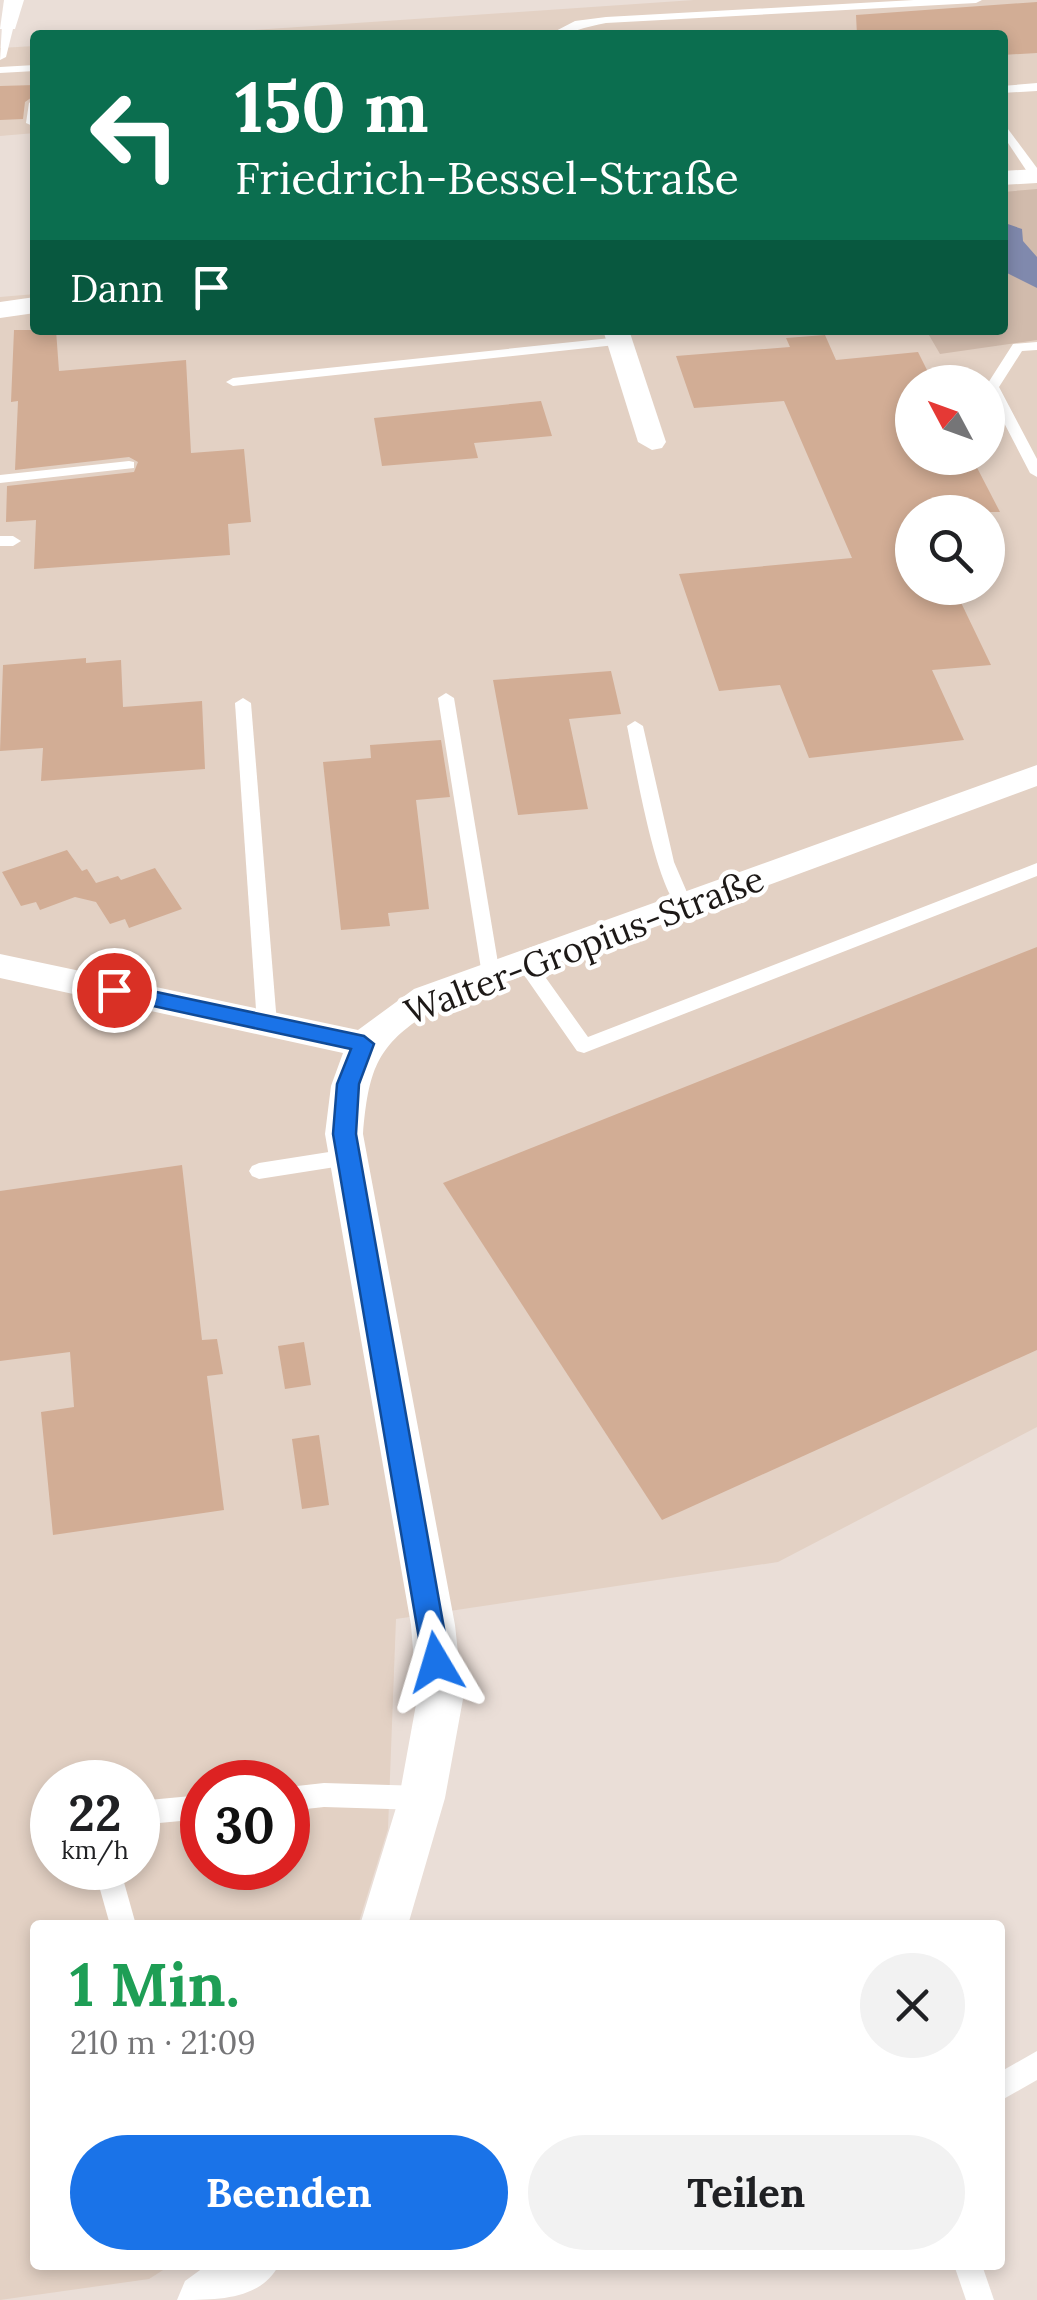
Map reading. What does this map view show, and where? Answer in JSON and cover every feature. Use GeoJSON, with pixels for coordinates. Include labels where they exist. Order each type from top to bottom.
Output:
{"type":"FeatureCollection","features":[{"type":"Feature","properties":{"kind":"street"},"geometry":{"type":"LineString","coordinates":[[8,25],[14,0]]}},
{"type":"Feature","properties":{"kind":"street"},"geometry":{"type":"LineString","coordinates":[[1008,178],[1036,176]]}},
{"type":"Feature","properties":{"kind":"street"},"geometry":{"type":"LineString","coordinates":[[0,310],[30,305]]}},
{"type":"Feature","properties":{"kind":"street"},"geometry":{"type":"LineString","coordinates":[[621,335],[652,442]]}},
{"type":"Feature","properties":{"kind":"street","name":"Walter-Gropius-Straße"},"geometry":{"type":"LineString","coordinates":[[385,1920],[422,1798],[440,1699],[433,1625],[344,1134],[348,1084],[364,1044],[398,1014],[426,998],[1037,775]]}},
{"type":"Feature","properties":{"kind":"street"},"geometry":{"type":"LineString","coordinates":[[0,966],[364,1044]]}},
{"type":"Feature","properties":{"kind":"street"},"geometry":{"type":"LineString","coordinates":[[204,2300],[245,2270]]}},
{"type":"Feature","properties":{"kind":"lane"},"geometry":{"type":"LineString","coordinates":[[564,30],[579,23],[606,20],[976,0]]}},
{"type":"Feature","properties":{"kind":"lane"},"geometry":{"type":"LineString","coordinates":[[0,57],[8,25]]}},
{"type":"Feature","properties":{"kind":"lane"},"geometry":{"type":"LineString","coordinates":[[0,70],[30,68]]}},
{"type":"Feature","properties":{"kind":"lane"},"geometry":{"type":"LineString","coordinates":[[1008,89],[1037,86]]}},
{"type":"Feature","properties":{"kind":"lane"},"geometry":{"type":"LineString","coordinates":[[1008,133],[1036,176]]}},
{"type":"Feature","properties":{"kind":"lane"},"geometry":{"type":"LineString","coordinates":[[233,382],[604,335]]}},
{"type":"Feature","properties":{"kind":"lane"},"geometry":{"type":"LineString","coordinates":[[1037,346],[1018,347],[992,387],[1037,473]]}},
{"type":"Feature","properties":{"kind":"lane"},"geometry":{"type":"LineString","coordinates":[[0,479],[129,465]]}},
{"type":"Feature","properties":{"kind":"lane"},"geometry":{"type":"LineString","coordinates":[[446,698],[491,974]]}},
{"type":"Feature","properties":{"kind":"lane"},"geometry":{"type":"LineString","coordinates":[[243,703],[267,1024]]}},
{"type":"Feature","properties":{"kind":"lane"},"geometry":{"type":"LineString","coordinates":[[635,726],[665,862],[683,904]]}},
{"type":"Feature","properties":{"kind":"lane"},"geometry":{"type":"LineString","coordinates":[[524,962],[584,1046],[1037,869]]}},
{"type":"Feature","properties":{"kind":"lane"},"geometry":{"type":"LineString","coordinates":[[259,1172],[348,1157]]}},
{"type":"Feature","properties":{"kind":"lane"},"geometry":{"type":"LineString","coordinates":[[310,1797],[422,1798]]}},
{"type":"Feature","properties":{"kind":"lane"},"geometry":{"type":"LineString","coordinates":[[113,1890],[121,1920]]}},
{"type":"Feature","properties":{"kind":"lane"},"geometry":{"type":"LineString","coordinates":[[1005,2084],[1037,2065]]}},
{"type":"Feature","properties":{"kind":"lane"},"geometry":{"type":"LineString","coordinates":[[970,2270],[980,2300]]}},
{"type":"Feature","properties":{"kind":"shaded area"},"geometry":{"type":"Polygon","coordinates":[[[694,0],[1037,0],[1037,1427],[778,1562],[396,1619],[388,1829],[360,1920],[30,1920],[30,2270],[163,2270],[149,2279],[0,2300],[0,297],[30,294],[30,335],[1008,335],[1008,30],[255,30],[694,0]]]}},
{"type":"Feature","properties":{"kind":"shaded area"},"geometry":{"type":"Polygon","coordinates":[[[30,46],[30,133],[0,136],[0,48],[30,46]]]}},
{"type":"Feature","properties":{"kind":"shaded area"},"geometry":{"type":"Polygon","coordinates":[[[1037,189],[1037,340],[940,354],[929,335],[1008,335],[1008,192],[1037,189]]]}},
{"type":"Feature","properties":{"kind":"water"},"geometry":{"type":"Polygon","coordinates":[[[1008,224],[1022,229],[1023,241],[1037,257],[1037,288],[1008,274],[1008,224]]]}},
{"type":"Feature","properties":{"kind":"building"},"geometry":{"type":"Polygon","coordinates":[[[1037,2],[1037,53],[1008,55],[1008,30],[857,30],[856,15],[1037,2]]]}},
{"type":"Feature","properties":{"kind":"building"},"geometry":{"type":"Polygon","coordinates":[[[30,85],[23,119],[0,120],[0,86],[30,85]]]}},
{"type":"Feature","properties":{"kind":"building"},"geometry":{"type":"Polygon","coordinates":[[[14,330],[30,330],[30,335],[56,335],[59,371],[186,360],[191,453],[244,449],[251,522],[228,524],[230,555],[34,569],[36,520],[6,522],[7,486],[134,472],[138,462],[129,457],[15,470],[18,401],[11,402],[14,330]]]}},
{"type":"Feature","properties":{"kind":"building"},"geometry":{"type":"Polygon","coordinates":[[[825,335],[836,360],[918,352],[924,365],[895,365],[895,475],[981,475],[991,495],[895,495],[895,605],[962,605],[991,665],[932,670],[964,740],[809,758],[780,685],[719,691],[679,574],[852,558],[784,401],[694,408],[676,356],[790,347],[786,338],[825,335]]]}},
{"type":"Feature","properties":{"kind":"building"},"geometry":{"type":"Polygon","coordinates":[[[541,401],[552,436],[474,443],[478,458],[382,466],[374,418],[541,401]]]}},
{"type":"Feature","properties":{"kind":"building"},"geometry":{"type":"Polygon","coordinates":[[[86,658],[86,663],[121,660],[123,707],[202,701],[205,769],[41,781],[43,748],[0,751],[3,665],[86,658]]]}},
{"type":"Feature","properties":{"kind":"building"},"geometry":{"type":"Polygon","coordinates":[[[611,671],[621,714],[569,719],[588,809],[518,815],[493,680],[611,671]]]}},
{"type":"Feature","properties":{"kind":"building"},"geometry":{"type":"Polygon","coordinates":[[[441,740],[450,797],[416,800],[429,909],[388,913],[390,926],[341,930],[323,762],[371,758],[370,745],[441,740]]]}},
{"type":"Feature","properties":{"kind":"building"},"geometry":{"type":"Polygon","coordinates":[[[67,850],[96,883],[118,876],[121,880],[155,868],[182,909],[129,928],[125,919],[110,924],[96,902],[75,897],[40,910],[36,902],[21,906],[2,872],[67,850]]]}},
{"type":"Feature","properties":{"kind":"building"},"geometry":{"type":"Polygon","coordinates":[[[1037,947],[1037,1350],[662,1520],[443,1183],[1037,947]]]}},
{"type":"Feature","properties":{"kind":"building"},"geometry":{"type":"Polygon","coordinates":[[[182,1165],[202,1340],[217,1339],[223,1374],[207,1376],[224,1510],[53,1535],[41,1412],[74,1407],[70,1352],[0,1361],[0,1191],[182,1165]]]}},
{"type":"Feature","properties":{"kind":"building"},"geometry":{"type":"Polygon","coordinates":[[[304,1342],[311,1385],[285,1389],[278,1346],[304,1342]]]}},
{"type":"Feature","properties":{"kind":"building"},"geometry":{"type":"Polygon","coordinates":[[[319,1435],[329,1505],[302,1509],[292,1439],[319,1435]]]}},
{"type":"Feature","properties":{"kind":"route"},"geometry":{"type":"LineString","coordinates":[[114,990],[364,1044],[348,1084],[344,1134],[433,1625],[436,1662]]}}]}
